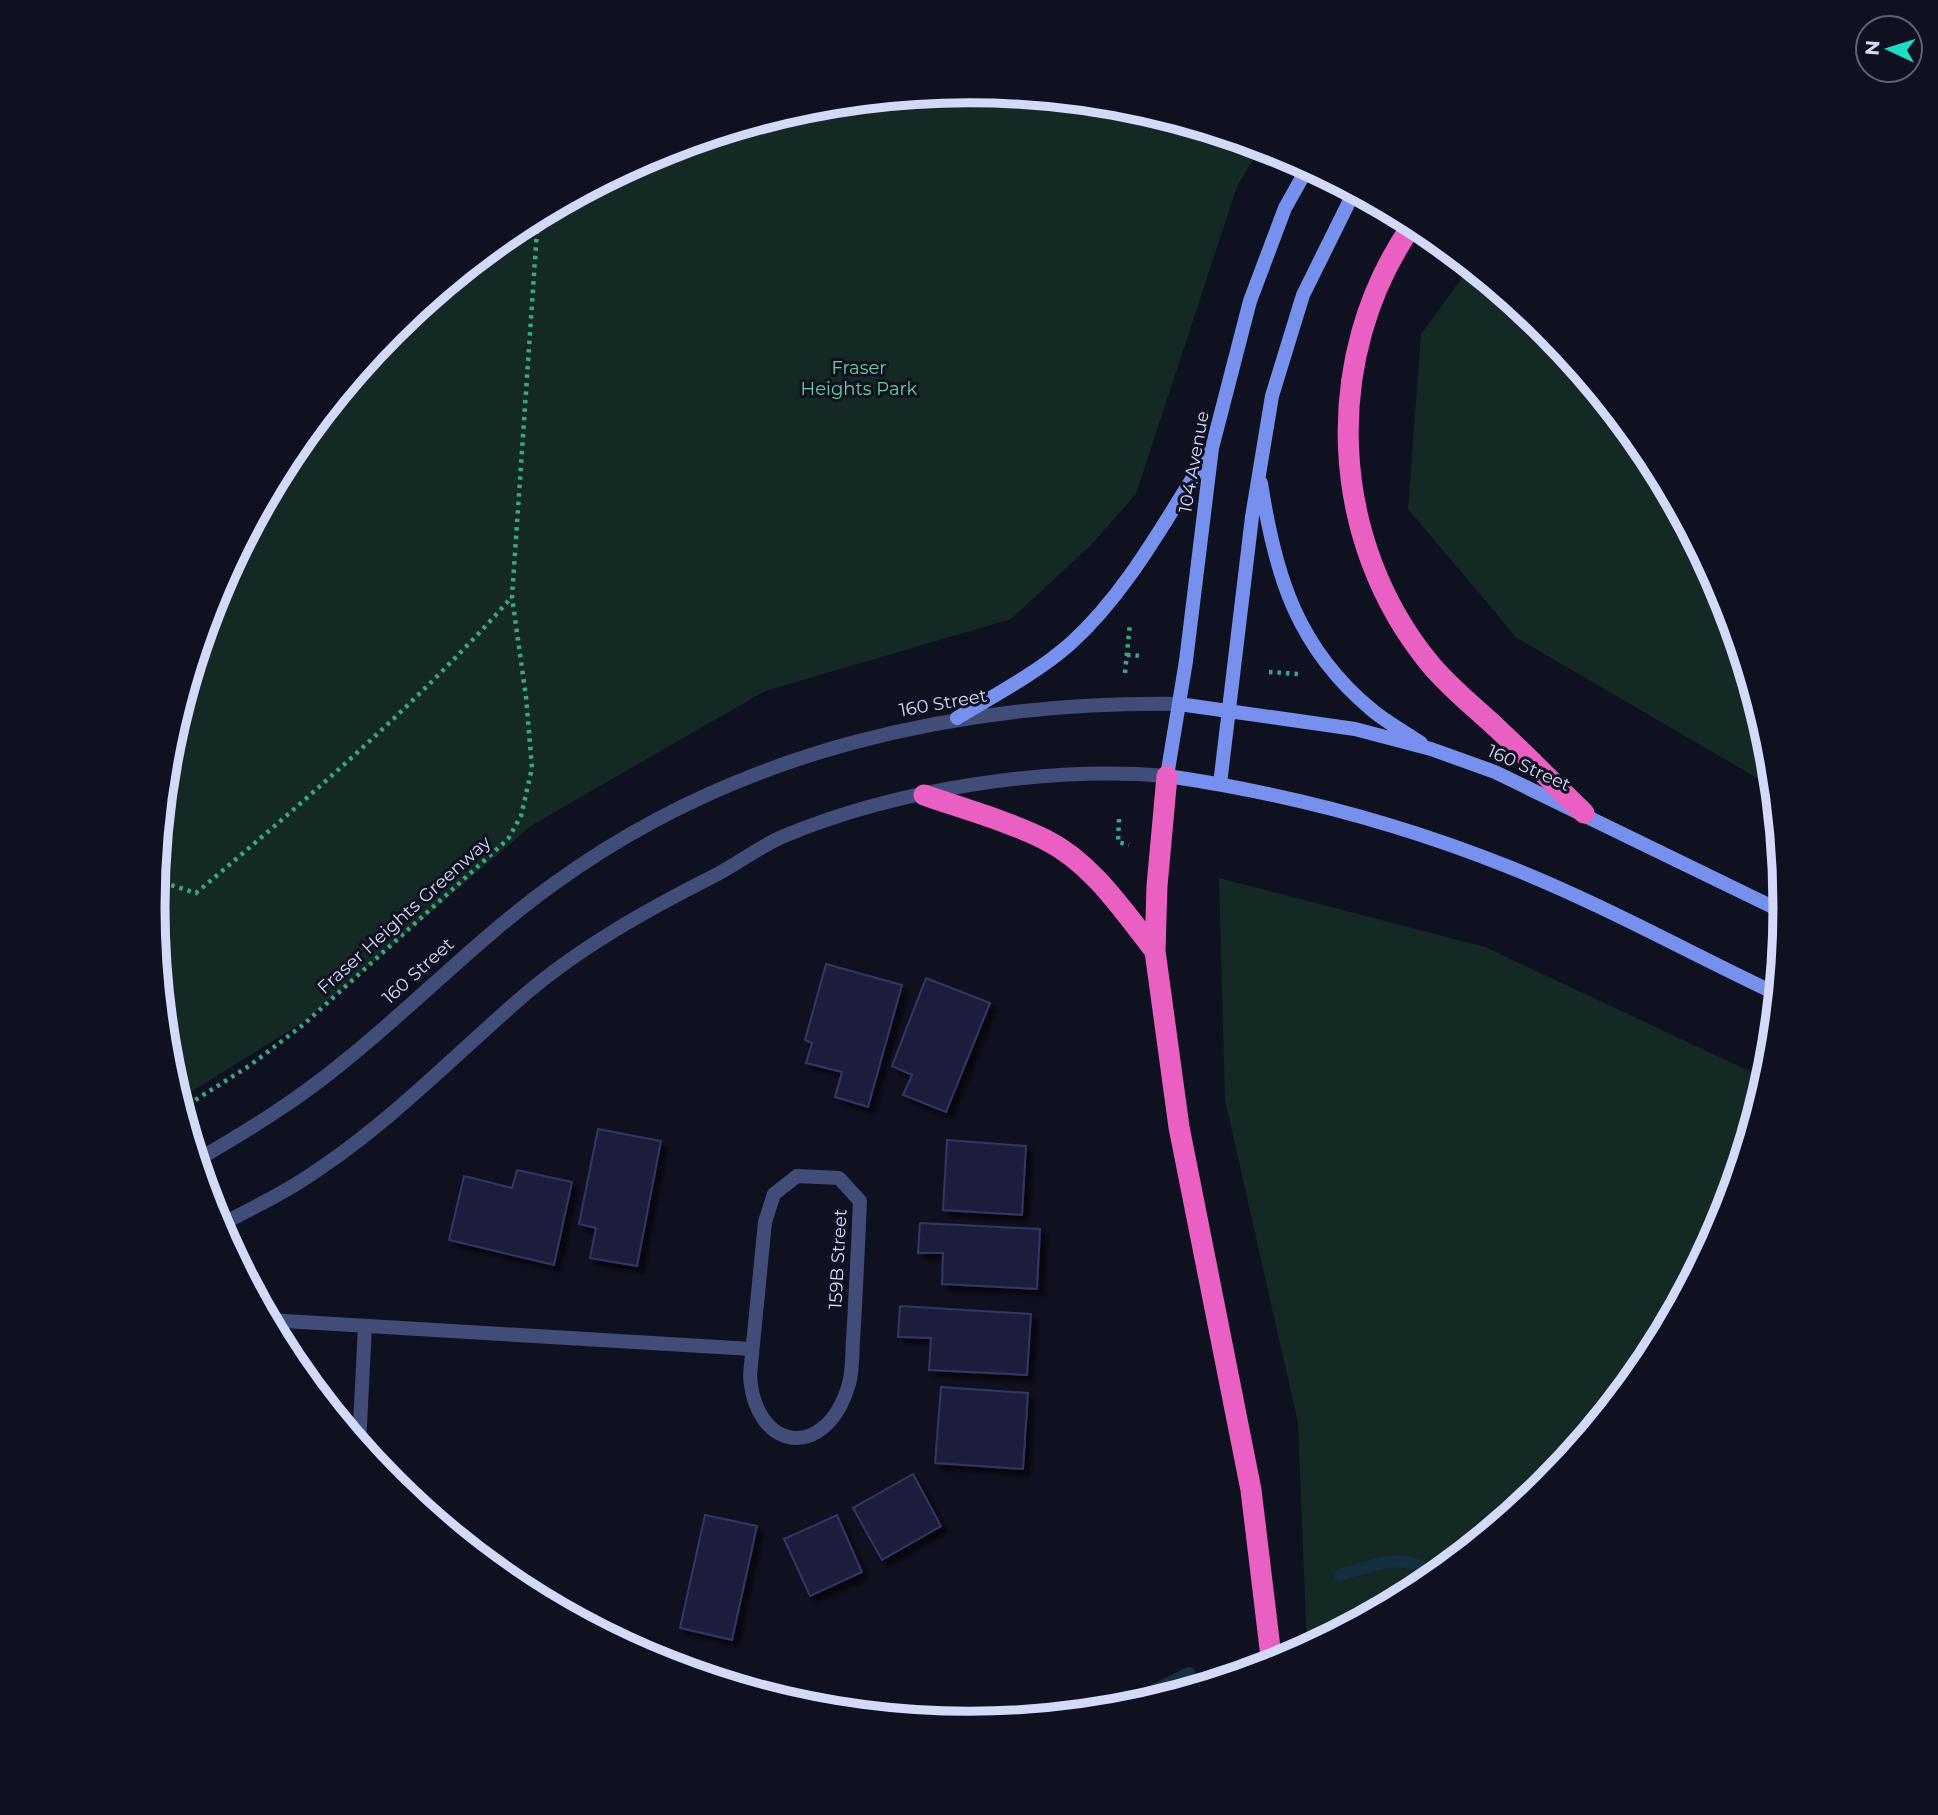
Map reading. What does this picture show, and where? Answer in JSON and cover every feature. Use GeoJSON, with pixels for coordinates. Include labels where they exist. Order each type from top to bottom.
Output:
{"type":"FeatureCollection","features":[{"type":"Feature","properties":{"kind":"highway"},"geometry":{"type":"LineString","coordinates":[[1407,234],[1393,257],[1362,328],[1350,383],[1348,464],[1363,538],[1392,608],[1431,666],[1584,813]]}},
{"type":"Feature","properties":{"kind":"highway"},"geometry":{"type":"LineString","coordinates":[[1167,776],[1157,875],[1155,951],[1179,1127],[1253,1502],[1271,1653]]}},
{"type":"Feature","properties":{"kind":"highway"},"geometry":{"type":"LineString","coordinates":[[924,794],[1046,840],[1064,852],[1114,900],[1155,951]]}},
{"type":"Feature","properties":{"kind":"main road","name":"104 Avenue"},"geometry":{"type":"LineString","coordinates":[[1167,776],[1179,704],[1212,448],[1250,301],[1285,208],[1303,176]]}},
{"type":"Feature","properties":{"kind":"main road"},"geometry":{"type":"LineString","coordinates":[[1220,784],[1259,467],[1272,396],[1296,315],[1317,265],[1350,200]]}},
{"type":"Feature","properties":{"kind":"main road"},"geometry":{"type":"LineString","coordinates":[[957,718],[1045,663],[1091,623],[1134,568],[1212,448]]}},
{"type":"Feature","properties":{"kind":"main road"},"geometry":{"type":"LineString","coordinates":[[1259,467],[1276,563],[1290,606],[1301,626],[1336,674],[1372,711],[1431,749]]}},
{"type":"Feature","properties":{"kind":"main road","name":"160 Street"},"geometry":{"type":"LineString","coordinates":[[1179,704],[1355,729],[1431,749],[1495,772],[1584,813],[1773,907]]}},
{"type":"Feature","properties":{"kind":"main road"},"geometry":{"type":"LineString","coordinates":[[1167,776],[1220,784],[1354,814],[1420,833],[1486,858],[1769,990]]}},
{"type":"Feature","properties":{"kind":"street","name":"160 Street"},"geometry":{"type":"LineString","coordinates":[[204,1156],[318,1082],[486,936],[554,883],[601,852],[700,798],[771,767],[856,740],[957,718],[1049,707],[1179,704]]}},
{"type":"Feature","properties":{"kind":"street"},"geometry":{"type":"LineString","coordinates":[[228,1220],[331,1161],[391,1114],[530,990],[621,925],[781,837],[835,818],[924,794],[1038,776],[1121,772],[1167,776]]}},
{"type":"Feature","properties":{"kind":"street","name":"159B Street"},"geometry":{"type":"LineString","coordinates":[[797,1176],[839,1178],[860,1201],[849,1385],[838,1413],[817,1434],[794,1440],[773,1431],[753,1397],[752,1349],[765,1222],[774,1194],[797,1176]]}},
{"type":"Feature","properties":{"kind":"street"},"geometry":{"type":"LineString","coordinates":[[279,1321],[752,1349]]}},
{"type":"Feature","properties":{"kind":"street"},"geometry":{"type":"LineString","coordinates":[[360,1433],[365,1326]]}},
{"type":"Feature","properties":{"kind":"path","name":"Fraser Heights Greenway"},"geometry":{"type":"LineString","coordinates":[[189,1104],[249,1066],[303,1025],[508,839],[521,817],[532,768],[526,697],[512,597],[537,230]]}},
{"type":"Feature","properties":{"kind":"path"},"geometry":{"type":"LineString","coordinates":[[165,883],[195,893],[293,810],[475,639],[512,597]]}},
{"type":"Feature","properties":{"kind":"path"},"geometry":{"type":"LineString","coordinates":[[1125,673],[1130,619]]}},
{"type":"Feature","properties":{"kind":"path"},"geometry":{"type":"LineString","coordinates":[[1127,655],[1141,656]]}},
{"type":"Feature","properties":{"kind":"path"},"geometry":{"type":"LineString","coordinates":[[1269,672],[1307,674]]}},
{"type":"Feature","properties":{"kind":"path"},"geometry":{"type":"LineString","coordinates":[[1118,842],[1119,819]]}},
{"type":"Feature","properties":{"kind":"green space","name":"Fraser Heights Park"},"geometry":{"type":"Polygon","coordinates":[[[916,105],[1022,105],[1126,119],[1177,131],[1255,156],[1237,186],[1136,494],[1091,545],[1011,619],[765,691],[532,825],[302,1023],[187,1094],[180,1064],[166,960],[166,855],[180,751],[207,649],[226,600],[272,505],[300,461],[364,377],[439,303],[479,269],[522,239],[613,186],[710,146],[812,119],[916,105]]]}},
{"type":"Feature","properties":{"kind":"green space"},"geometry":{"type":"Polygon","coordinates":[[[1465,274],[1538,339],[1574,377],[1607,418],[1666,505],[1712,600],[1746,699],[1763,781],[1517,638],[1408,509],[1421,334],[1465,274]]]}},
{"type":"Feature","properties":{"kind":"green space"},"geometry":{"type":"Polygon","coordinates":[[[1219,878],[1485,947],[1756,1074],[1731,1166],[1690,1263],[1666,1310],[1607,1397],[1574,1438],[1538,1476],[1459,1546],[1371,1604],[1307,1637],[1298,1423],[1225,1100],[1219,878]]]}},
{"type":"Feature","properties":{"kind":"building"},"geometry":{"type":"Polygon","coordinates":[[[826,964],[902,985],[868,1107],[835,1097],[842,1072],[806,1063],[812,1043],[805,1040],[826,964]]]}},
{"type":"Feature","properties":{"kind":"building"},"geometry":{"type":"Polygon","coordinates":[[[926,978],[990,1003],[946,1112],[903,1095],[912,1075],[892,1066],[926,978]]]}},
{"type":"Feature","properties":{"kind":"building"},"geometry":{"type":"Polygon","coordinates":[[[598,1129],[661,1141],[637,1266],[590,1258],[596,1228],[579,1224],[598,1129]]]}},
{"type":"Feature","properties":{"kind":"building"},"geometry":{"type":"Polygon","coordinates":[[[947,1140],[1026,1146],[1022,1215],[943,1210],[947,1140]]]}},
{"type":"Feature","properties":{"kind":"building"},"geometry":{"type":"Polygon","coordinates":[[[517,1170],[572,1182],[554,1265],[449,1240],[464,1176],[512,1188],[517,1170]]]}},
{"type":"Feature","properties":{"kind":"building"},"geometry":{"type":"Polygon","coordinates":[[[920,1223],[1040,1229],[1037,1289],[942,1284],[943,1253],[918,1253],[920,1223]]]}},
{"type":"Feature","properties":{"kind":"building"},"geometry":{"type":"Polygon","coordinates":[[[900,1306],[1031,1314],[1027,1375],[929,1370],[931,1338],[898,1337],[900,1306]]]}},
{"type":"Feature","properties":{"kind":"building"},"geometry":{"type":"Polygon","coordinates":[[[941,1387],[1028,1393],[1023,1469],[935,1463],[941,1387]]]}},
{"type":"Feature","properties":{"kind":"building"},"geometry":{"type":"Polygon","coordinates":[[[913,1474],[941,1526],[882,1560],[853,1508],[913,1474]]]}},
{"type":"Feature","properties":{"kind":"building"},"geometry":{"type":"Polygon","coordinates":[[[705,1515],[757,1526],[732,1640],[680,1628],[705,1515]]]}},
{"type":"Feature","properties":{"kind":"building"},"geometry":{"type":"Polygon","coordinates":[[[837,1515],[862,1572],[810,1596],[784,1539],[837,1515]]]}},
{"type":"Feature","properties":{"kind":"waterway"},"geometry":{"type":"LineString","coordinates":[[1340,1575],[1377,1564],[1401,1561],[1426,1569]]}},
{"type":"Feature","properties":{"kind":"waterway"},"geometry":{"type":"LineString","coordinates":[[1157,1689],[1189,1673]]}}]}
